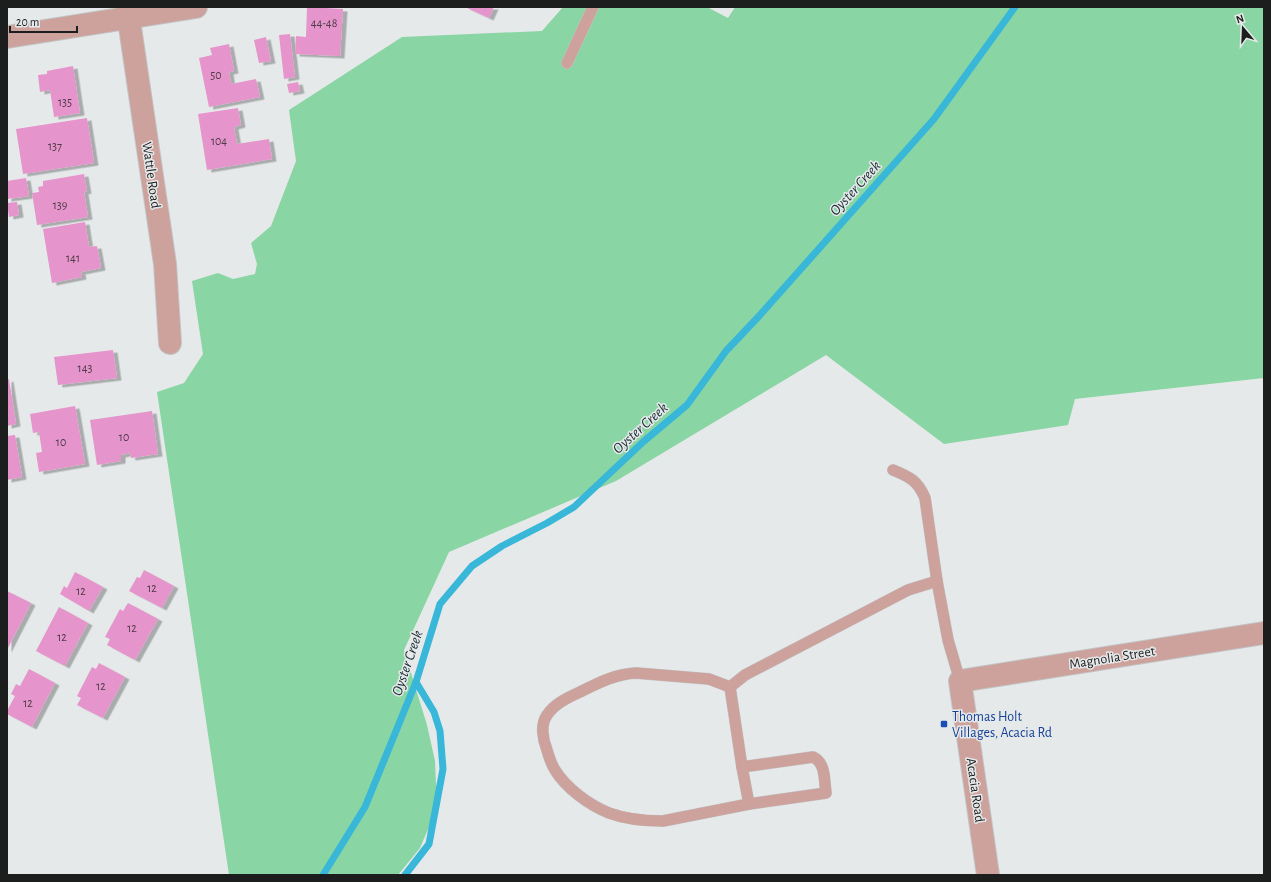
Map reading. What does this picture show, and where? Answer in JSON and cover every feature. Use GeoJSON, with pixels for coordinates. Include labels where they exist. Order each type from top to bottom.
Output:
{"type":"FeatureCollection","features":[{"type":"Feature","properties":{"kind":"street"},"geometry":{"type":"LineString","coordinates":[[7,37],[128,12],[196,7]]}},
{"type":"Feature","properties":{"kind":"street","name":"Wattle Road"},"geometry":{"type":"LineString","coordinates":[[128,12],[165,264],[170,343]]}},
{"type":"Feature","properties":{"kind":"street","name":"Magnolia Street"},"geometry":{"type":"LineString","coordinates":[[960,681],[1264,633]]}},
{"type":"Feature","properties":{"kind":"street","name":"Acacia Road"},"geometry":{"type":"LineString","coordinates":[[960,681],[988,875]]}},
{"type":"Feature","properties":{"kind":"lane"},"geometry":{"type":"LineString","coordinates":[[567,63],[593,7]]}},
{"type":"Feature","properties":{"kind":"lane"},"geometry":{"type":"LineString","coordinates":[[893,470],[915,481],[922,490],[925,498],[937,581],[948,640],[960,681]]}},
{"type":"Feature","properties":{"kind":"lane"},"geometry":{"type":"LineString","coordinates":[[730,687],[745,674],[908,590],[937,581]]}},
{"type":"Feature","properties":{"kind":"lane"},"geometry":{"type":"LineString","coordinates":[[730,687],[710,678],[636,673],[623,674],[607,679],[563,700],[554,707],[547,715],[544,724],[544,745],[554,769],[562,781],[571,790],[598,808],[614,814],[650,821],[663,821],[749,804],[826,792],[822,764],[814,757],[742,768]]}},
{"type":"Feature","properties":{"kind":"lane"},"geometry":{"type":"LineString","coordinates":[[730,687],[749,804]]}},
{"type":"Feature","properties":{"kind":"green space"},"geometry":{"type":"Polygon","coordinates":[[[563,7],[707,7],[728,18],[735,7],[1264,7],[1264,378],[1075,399],[1068,425],[944,444],[826,355],[616,481],[449,552],[404,650],[427,725],[435,761],[437,808],[420,848],[398,875],[229,875],[157,392],[184,383],[203,354],[192,281],[218,273],[233,279],[255,274],[257,264],[251,243],[271,226],[296,161],[289,110],[402,37],[542,31],[563,7]]]}},
{"type":"Feature","properties":{"kind":"building"},"geometry":{"type":"Polygon","coordinates":[[[307,7],[343,9],[340,56],[295,54],[296,36],[306,37],[307,7]]]}},
{"type":"Feature","properties":{"kind":"building"},"geometry":{"type":"Polygon","coordinates":[[[465,7],[494,7],[489,18],[465,7]]]}},
{"type":"Feature","properties":{"kind":"building"},"geometry":{"type":"Polygon","coordinates":[[[290,34],[295,77],[284,79],[279,35],[290,34]]]}},
{"type":"Feature","properties":{"kind":"building"},"geometry":{"type":"Polygon","coordinates":[[[266,37],[271,61],[259,63],[254,40],[266,37]]]}},
{"type":"Feature","properties":{"kind":"building"},"geometry":{"type":"Polygon","coordinates":[[[229,44],[234,71],[229,72],[231,84],[256,79],[260,97],[209,107],[199,58],[212,55],[210,48],[229,44]]]}},
{"type":"Feature","properties":{"kind":"building"},"geometry":{"type":"Polygon","coordinates":[[[73,66],[80,113],[54,117],[50,90],[40,92],[38,75],[47,74],[47,71],[73,66]]]}},
{"type":"Feature","properties":{"kind":"building"},"geometry":{"type":"Polygon","coordinates":[[[298,82],[300,91],[289,93],[287,84],[298,82]]]}},
{"type":"Feature","properties":{"kind":"building"},"geometry":{"type":"Polygon","coordinates":[[[238,108],[241,125],[234,127],[237,144],[269,139],[272,159],[207,170],[198,114],[238,108]]]}},
{"type":"Feature","properties":{"kind":"building"},"geometry":{"type":"Polygon","coordinates":[[[87,118],[94,163],[23,174],[16,129],[87,118]]]}},
{"type":"Feature","properties":{"kind":"building"},"geometry":{"type":"Polygon","coordinates":[[[84,174],[87,191],[84,192],[88,217],[37,225],[32,193],[39,192],[38,187],[43,186],[43,181],[84,174]]]}},
{"type":"Feature","properties":{"kind":"building"},"geometry":{"type":"Polygon","coordinates":[[[26,178],[29,196],[7,199],[7,181],[26,178]]]}},
{"type":"Feature","properties":{"kind":"building"},"geometry":{"type":"Polygon","coordinates":[[[17,202],[19,215],[9,217],[7,203],[17,202]]]}},
{"type":"Feature","properties":{"kind":"building"},"geometry":{"type":"Polygon","coordinates":[[[85,222],[89,247],[97,246],[101,268],[81,272],[82,277],[52,283],[43,229],[85,222]]]}},
{"type":"Feature","properties":{"kind":"building"},"geometry":{"type":"Polygon","coordinates":[[[113,350],[117,378],[58,385],[54,357],[113,350]]]}},
{"type":"Feature","properties":{"kind":"building"},"geometry":{"type":"Polygon","coordinates":[[[9,379],[16,424],[7,426],[7,380],[9,379]]]}},
{"type":"Feature","properties":{"kind":"building"},"geometry":{"type":"Polygon","coordinates":[[[75,406],[85,464],[39,472],[36,453],[42,452],[39,432],[33,433],[30,414],[75,406]]]}},
{"type":"Feature","properties":{"kind":"building"},"geometry":{"type":"Polygon","coordinates":[[[152,411],[158,454],[131,458],[130,453],[121,455],[121,461],[97,465],[90,420],[152,411]]]}},
{"type":"Feature","properties":{"kind":"building"},"geometry":{"type":"Polygon","coordinates":[[[15,435],[22,477],[7,480],[7,436],[15,435]]]}},
{"type":"Feature","properties":{"kind":"building"},"geometry":{"type":"Polygon","coordinates":[[[144,570],[174,586],[162,608],[129,591],[137,577],[140,578],[144,570]]]}},
{"type":"Feature","properties":{"kind":"building"},"geometry":{"type":"Polygon","coordinates":[[[75,572],[103,587],[89,611],[60,594],[64,586],[67,588],[75,572]]]}},
{"type":"Feature","properties":{"kind":"building"},"geometry":{"type":"Polygon","coordinates":[[[7,591],[31,603],[7,650],[7,591]]]}},
{"type":"Feature","properties":{"kind":"building"},"geometry":{"type":"Polygon","coordinates":[[[128,603],[158,619],[135,660],[107,645],[110,639],[105,637],[120,609],[123,611],[128,603]]]}},
{"type":"Feature","properties":{"kind":"building"},"geometry":{"type":"Polygon","coordinates":[[[59,607],[88,623],[65,666],[36,651],[59,607]]]}},
{"type":"Feature","properties":{"kind":"building"},"geometry":{"type":"Polygon","coordinates":[[[99,663],[125,677],[103,718],[77,705],[81,698],[77,696],[92,667],[96,669],[99,663]]]}},
{"type":"Feature","properties":{"kind":"building"},"geometry":{"type":"Polygon","coordinates":[[[29,669],[55,683],[32,727],[7,714],[7,711],[15,696],[11,694],[16,684],[20,686],[29,669]]]}},
{"type":"Feature","properties":{"kind":"waterway","name":"Oyster Creek"},"geometry":{"type":"LineString","coordinates":[[323,875],[365,807],[416,682],[440,604],[472,566],[502,546],[547,523],[574,507],[643,442],[687,405],[726,351],[760,315],[934,119],[1015,7]]}},
{"type":"Feature","properties":{"kind":"waterway"},"geometry":{"type":"LineString","coordinates":[[405,875],[429,844],[443,769],[440,731],[434,712],[416,682]]}},
{"type":"Feature","properties":{"kind":"place","name":"Thomas Holt Villages, Acacia Rd"},"geometry":{"type":"Point","coordinates":[944,724]}}]}
